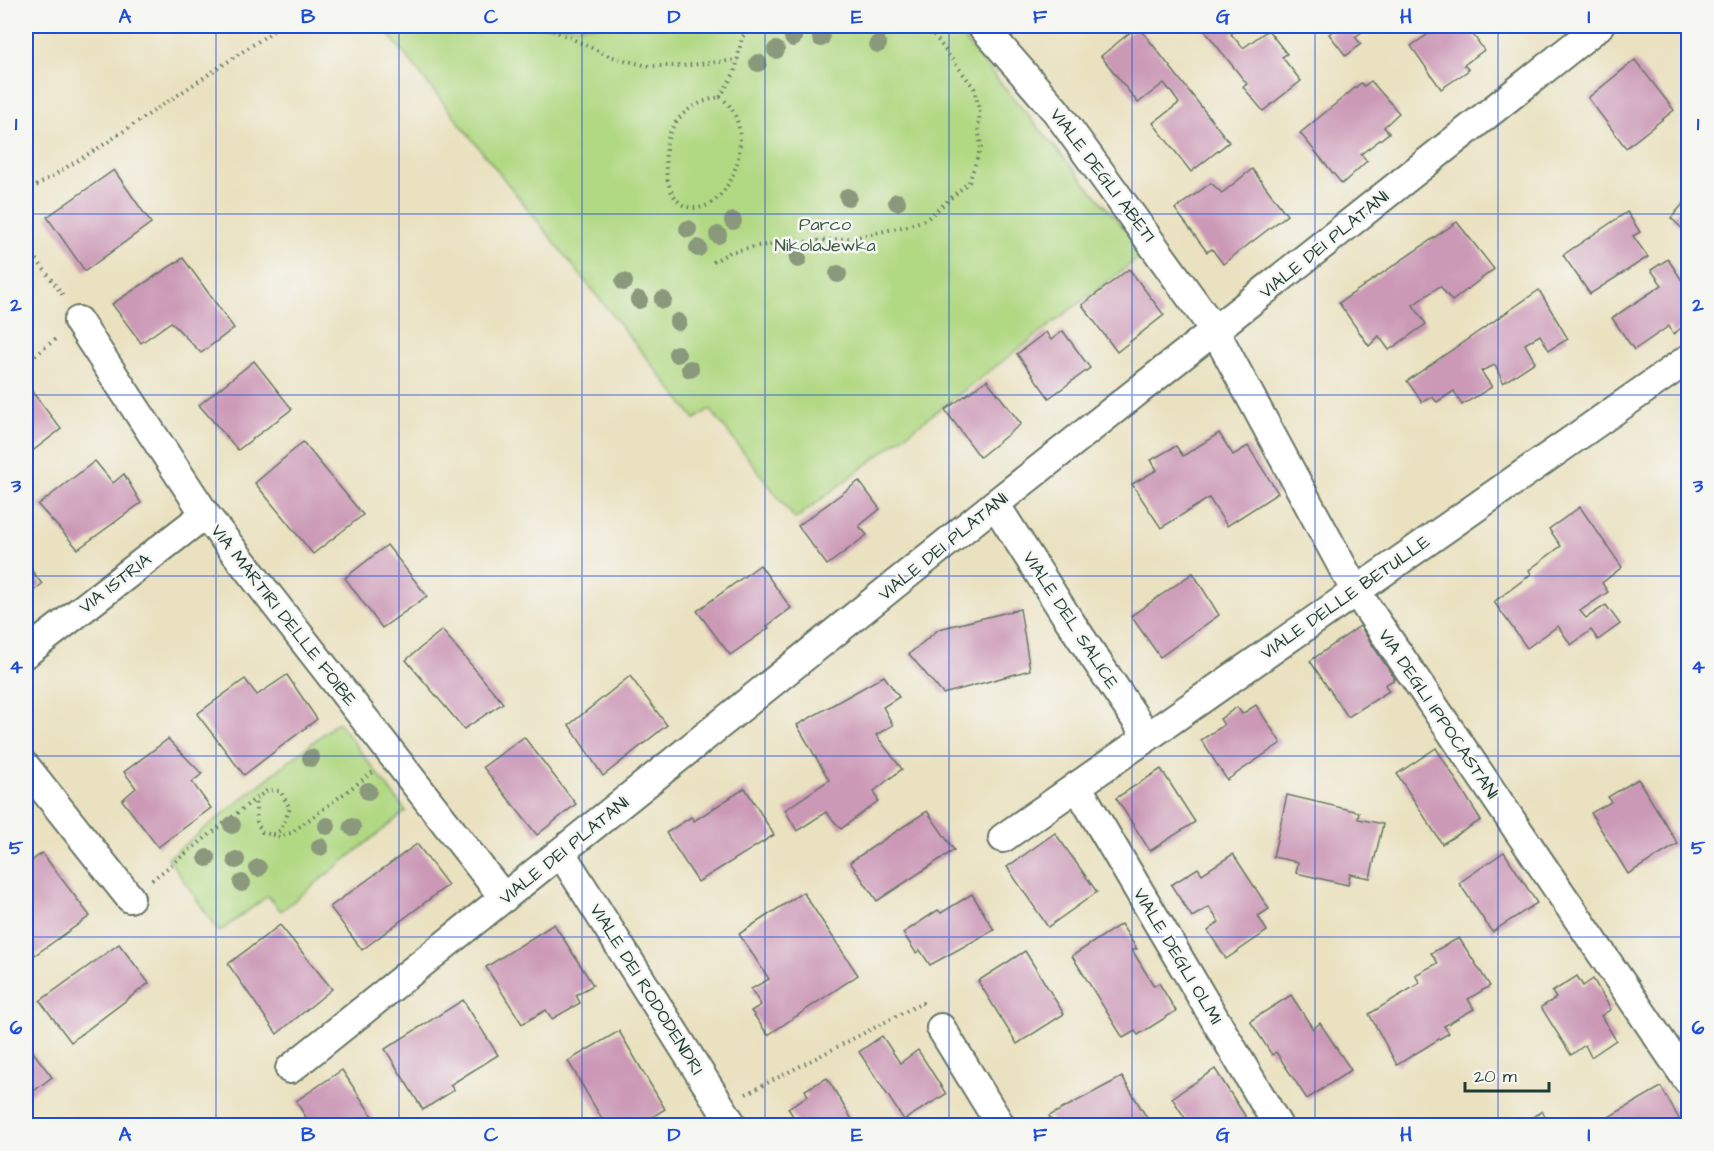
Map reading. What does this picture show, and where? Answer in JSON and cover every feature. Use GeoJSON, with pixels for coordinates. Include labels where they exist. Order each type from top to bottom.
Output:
{"type":"FeatureCollection","features":[{"type":"Feature","properties":{"kind":"street","name":"VIALE DEGLI ABETI"},"geometry":{"type":"LineString","coordinates":[[982,26],[1056,111],[1215,331]]}},
{"type":"Feature","properties":{"kind":"street","name":"VIALE DEI PLATANI"},"geometry":{"type":"LineString","coordinates":[[290,1069],[995,504],[1599,26]]}},
{"type":"Feature","properties":{"kind":"street","name":"VIA MARTIRI DELLE FOIBE"},"geometry":{"type":"LineString","coordinates":[[78,321],[205,514],[504,898]]}},
{"type":"Feature","properties":{"kind":"street","name":"VIA DEGLI IPPOCASTANI"},"geometry":{"type":"LineString","coordinates":[[1215,331],[1354,590],[1689,1081]]}},
{"type":"Feature","properties":{"kind":"street","name":"VIALE DELLE BETULLE"},"geometry":{"type":"LineString","coordinates":[[1003,838],[1354,590],[1689,359]]}},
{"type":"Feature","properties":{"kind":"street","name":"VIALE DEL SALICE"},"geometry":{"type":"LineString","coordinates":[[995,504],[1147,736]]}},
{"type":"Feature","properties":{"kind":"street","name":"VIA ISTRIA"},"geometry":{"type":"LineString","coordinates":[[26,653],[205,514]]}},
{"type":"Feature","properties":{"kind":"street"},"geometry":{"type":"LineString","coordinates":[[26,767],[130,897]]}},
{"type":"Feature","properties":{"kind":"street","name":"VIALE DEGLI OLMI"},"geometry":{"type":"LineString","coordinates":[[1077,786],[1278,1125]]}},
{"type":"Feature","properties":{"kind":"street","name":"VIALE DEI RODODENDRI"},"geometry":{"type":"LineString","coordinates":[[561,853],[727,1116]]}},
{"type":"Feature","properties":{"kind":"street"},"geometry":{"type":"LineString","coordinates":[[941,1028],[1001,1125]]}},
{"type":"Feature","properties":{"kind":"path"},"geometry":{"type":"LineString","coordinates":[[26,192],[103,146],[281,26]]}},
{"type":"Feature","properties":{"kind":"path"},"geometry":{"type":"LineString","coordinates":[[529,26],[555,31],[609,56],[648,66],[681,66],[738,60]]}},
{"type":"Feature","properties":{"kind":"path"},"geometry":{"type":"LineString","coordinates":[[720,97],[730,104],[738,120],[740,140],[737,164],[727,189],[704,207],[688,207],[673,196],[667,184],[670,133],[685,112],[703,100],[720,97],[735,72],[742,37],[754,26]]}},
{"type":"Feature","properties":{"kind":"path"},"geometry":{"type":"LineString","coordinates":[[713,262],[730,252],[758,246],[817,243],[899,228],[927,219],[969,182],[981,147],[978,127],[980,113],[974,88],[927,26]]}},
{"type":"Feature","properties":{"kind":"path"},"geometry":{"type":"LineString","coordinates":[[26,245],[60,289],[78,321],[26,363]]}},
{"type":"Feature","properties":{"kind":"path"},"geometry":{"type":"LineString","coordinates":[[255,799],[257,822],[262,832],[280,837],[313,819],[392,755]]}},
{"type":"Feature","properties":{"kind":"path"},"geometry":{"type":"LineString","coordinates":[[172,864],[268,790],[280,792],[290,808],[287,821],[281,830],[272,835]]}},
{"type":"Feature","properties":{"kind":"path"},"geometry":{"type":"LineString","coordinates":[[727,1116],[922,1003],[941,1028]]}},
{"type":"Feature","properties":{"kind":"green space","name":"Parco NikolaJewka"},"geometry":{"type":"Polygon","coordinates":[[[382,26],[952,26],[1145,253],[795,519],[710,409],[695,419],[382,26]]]}},
{"type":"Feature","properties":{"kind":"green space"},"geometry":{"type":"Polygon","coordinates":[[[338,722],[406,811],[281,911],[268,896],[219,932],[168,858],[338,722]]]}},
{"type":"Feature","properties":{"kind":"building"},"geometry":{"type":"Polygon","coordinates":[[[1138,26],[1229,142],[1191,172],[1153,123],[1179,103],[1171,92],[1164,83],[1138,103],[1101,56],[1138,26]]]}},
{"type":"Feature","properties":{"kind":"building"},"geometry":{"type":"Polygon","coordinates":[[[1201,26],[1241,26],[1231,34],[1243,48],[1268,30],[1287,54],[1282,57],[1301,81],[1263,111],[1243,87],[1247,84],[1201,26]]]}},
{"type":"Feature","properties":{"kind":"building"},"geometry":{"type":"Polygon","coordinates":[[[1339,26],[1370,26],[1355,37],[1361,44],[1346,56],[1329,34],[1339,26]]]}},
{"type":"Feature","properties":{"kind":"building"},"geometry":{"type":"Polygon","coordinates":[[[1440,26],[1467,26],[1484,50],[1464,65],[1469,70],[1441,89],[1411,46],[1440,26]]]}},
{"type":"Feature","properties":{"kind":"building"},"geometry":{"type":"Polygon","coordinates":[[[1679,26],[1688,26],[1688,37],[1679,26]]]}},
{"type":"Feature","properties":{"kind":"building"},"geometry":{"type":"Polygon","coordinates":[[[1635,60],[1674,110],[1626,148],[1588,98],[1635,60]]]}},
{"type":"Feature","properties":{"kind":"building"},"geometry":{"type":"Polygon","coordinates":[[[1371,81],[1399,113],[1384,127],[1389,133],[1361,154],[1367,161],[1342,184],[1300,133],[1361,83],[1364,86],[1371,81]]]}},
{"type":"Feature","properties":{"kind":"building"},"geometry":{"type":"Polygon","coordinates":[[[1252,169],[1287,215],[1223,264],[1212,249],[1207,252],[1175,209],[1211,183],[1222,193],[1252,169]]]}},
{"type":"Feature","properties":{"kind":"building"},"geometry":{"type":"Polygon","coordinates":[[[114,170],[151,223],[85,271],[47,217],[114,170]]]}},
{"type":"Feature","properties":{"kind":"building"},"geometry":{"type":"Polygon","coordinates":[[[1688,198],[1688,234],[1671,218],[1688,198]]]}},
{"type":"Feature","properties":{"kind":"building"},"geometry":{"type":"Polygon","coordinates":[[[1627,212],[1640,232],[1633,236],[1648,257],[1590,294],[1563,255],[1627,212]]]}},
{"type":"Feature","properties":{"kind":"building"},"geometry":{"type":"Polygon","coordinates":[[[1457,222],[1494,269],[1452,301],[1440,286],[1413,305],[1426,324],[1389,350],[1379,336],[1369,346],[1339,303],[1457,222]]]}},
{"type":"Feature","properties":{"kind":"building"},"geometry":{"type":"Polygon","coordinates":[[[183,258],[234,328],[201,353],[171,322],[141,343],[112,304],[183,258]]]}},
{"type":"Feature","properties":{"kind":"building"},"geometry":{"type":"Polygon","coordinates":[[[1668,259],[1688,290],[1688,323],[1673,334],[1669,326],[1634,350],[1612,318],[1662,285],[1651,270],[1668,259]]]}},
{"type":"Feature","properties":{"kind":"building"},"geometry":{"type":"Polygon","coordinates":[[[1129,269],[1164,315],[1117,352],[1082,305],[1129,269]]]}},
{"type":"Feature","properties":{"kind":"building"},"geometry":{"type":"Polygon","coordinates":[[[1539,290],[1568,339],[1549,350],[1540,335],[1525,344],[1535,362],[1503,383],[1495,365],[1481,371],[1492,387],[1462,405],[1454,391],[1437,402],[1432,397],[1422,402],[1407,381],[1539,290]]]}},
{"type":"Feature","properties":{"kind":"building"},"geometry":{"type":"Polygon","coordinates":[[[1063,331],[1090,368],[1049,398],[1017,354],[1046,332],[1051,340],[1063,331]]]}},
{"type":"Feature","properties":{"kind":"building"},"geometry":{"type":"Polygon","coordinates":[[[254,361],[292,409],[238,450],[199,405],[254,361]]]}},
{"type":"Feature","properties":{"kind":"building"},"geometry":{"type":"Polygon","coordinates":[[[987,380],[1021,424],[980,457],[945,410],[987,380]]]}},
{"type":"Feature","properties":{"kind":"building"},"geometry":{"type":"Polygon","coordinates":[[[27,385],[61,429],[26,456],[26,387],[27,385]]]}},
{"type":"Feature","properties":{"kind":"building"},"geometry":{"type":"Polygon","coordinates":[[[1219,433],[1233,455],[1248,446],[1278,493],[1227,526],[1209,498],[1161,528],[1132,484],[1157,470],[1151,460],[1176,446],[1183,456],[1219,433]]]}},
{"type":"Feature","properties":{"kind":"building"},"geometry":{"type":"Polygon","coordinates":[[[303,442],[363,515],[313,554],[255,483],[303,442]]]}},
{"type":"Feature","properties":{"kind":"building"},"geometry":{"type":"Polygon","coordinates":[[[95,461],[113,483],[124,474],[141,503],[78,549],[38,505],[95,461]]]}},
{"type":"Feature","properties":{"kind":"building"},"geometry":{"type":"Polygon","coordinates":[[[859,481],[880,509],[859,526],[867,535],[827,565],[798,526],[859,481]]]}},
{"type":"Feature","properties":{"kind":"building"},"geometry":{"type":"Polygon","coordinates":[[[1580,507],[1622,567],[1602,583],[1608,592],[1580,611],[1586,618],[1606,605],[1620,624],[1598,640],[1591,630],[1571,645],[1558,626],[1527,648],[1494,602],[1531,574],[1529,570],[1561,546],[1549,529],[1580,507]]]}},
{"type":"Feature","properties":{"kind":"building"},"geometry":{"type":"Polygon","coordinates":[[[387,545],[427,596],[382,628],[345,578],[387,545]]]}},
{"type":"Feature","properties":{"kind":"building"},"geometry":{"type":"Polygon","coordinates":[[[26,563],[42,584],[26,597],[26,563]]]}},
{"type":"Feature","properties":{"kind":"building"},"geometry":{"type":"Polygon","coordinates":[[[760,565],[791,608],[767,626],[769,628],[730,655],[697,611],[760,565]]]}},
{"type":"Feature","properties":{"kind":"building"},"geometry":{"type":"Polygon","coordinates":[[[1193,573],[1219,615],[1160,657],[1131,616],[1193,573]]]}},
{"type":"Feature","properties":{"kind":"building"},"geometry":{"type":"Polygon","coordinates":[[[1020,609],[1030,670],[943,694],[909,654],[939,629],[1020,609]]]}},
{"type":"Feature","properties":{"kind":"building"},"geometry":{"type":"Polygon","coordinates":[[[1360,626],[1395,679],[1385,685],[1389,691],[1348,717],[1310,661],[1360,626]]]}},
{"type":"Feature","properties":{"kind":"building"},"geometry":{"type":"Polygon","coordinates":[[[442,630],[503,703],[464,729],[406,660],[442,630]]]}},
{"type":"Feature","properties":{"kind":"building"},"geometry":{"type":"Polygon","coordinates":[[[287,675],[317,719],[244,775],[197,714],[245,679],[257,695],[287,675]]]}},
{"type":"Feature","properties":{"kind":"building"},"geometry":{"type":"Polygon","coordinates":[[[630,676],[667,725],[603,776],[569,725],[630,676]]]}},
{"type":"Feature","properties":{"kind":"building"},"geometry":{"type":"Polygon","coordinates":[[[884,676],[899,697],[883,707],[893,725],[876,735],[902,769],[874,791],[878,801],[841,829],[826,812],[797,831],[785,810],[829,780],[797,725],[884,676]]]}},
{"type":"Feature","properties":{"kind":"building"},"geometry":{"type":"Polygon","coordinates":[[[1256,705],[1281,743],[1227,780],[1201,740],[1224,725],[1220,719],[1237,707],[1242,714],[1256,705]]]}},
{"type":"Feature","properties":{"kind":"building"},"geometry":{"type":"Polygon","coordinates":[[[524,737],[576,804],[537,835],[483,767],[524,737]]]}},
{"type":"Feature","properties":{"kind":"building"},"geometry":{"type":"Polygon","coordinates":[[[168,739],[202,774],[192,782],[211,808],[158,847],[122,800],[136,788],[124,772],[168,739]]]}},
{"type":"Feature","properties":{"kind":"building"},"geometry":{"type":"Polygon","coordinates":[[[1436,748],[1481,820],[1442,844],[1397,774],[1436,748]]]}},
{"type":"Feature","properties":{"kind":"building"},"geometry":{"type":"Polygon","coordinates":[[[1161,769],[1195,822],[1150,851],[1116,798],[1161,769]]]}},
{"type":"Feature","properties":{"kind":"building"},"geometry":{"type":"Polygon","coordinates":[[[1638,779],[1678,844],[1628,874],[1591,813],[1611,802],[1608,797],[1638,779]]]}},
{"type":"Feature","properties":{"kind":"building"},"geometry":{"type":"Polygon","coordinates":[[[745,788],[774,835],[698,882],[666,833],[691,817],[694,821],[745,788]]]}},
{"type":"Feature","properties":{"kind":"building"},"geometry":{"type":"Polygon","coordinates":[[[1287,795],[1359,812],[1358,819],[1383,824],[1370,878],[1350,874],[1348,885],[1296,873],[1298,862],[1273,857],[1287,795]]]}},
{"type":"Feature","properties":{"kind":"building"},"geometry":{"type":"Polygon","coordinates":[[[927,811],[954,850],[877,901],[850,862],[927,811]]]}},
{"type":"Feature","properties":{"kind":"building"},"geometry":{"type":"Polygon","coordinates":[[[1055,833],[1097,892],[1048,927],[1007,867],[1055,833]]]}},
{"type":"Feature","properties":{"kind":"building"},"geometry":{"type":"Polygon","coordinates":[[[417,844],[448,885],[362,950],[330,907],[417,844]]]}},
{"type":"Feature","properties":{"kind":"building"},"geometry":{"type":"Polygon","coordinates":[[[1504,852],[1537,903],[1492,932],[1459,883],[1504,852]]]}},
{"type":"Feature","properties":{"kind":"building"},"geometry":{"type":"Polygon","coordinates":[[[42,853],[90,916],[35,955],[26,943],[26,865],[42,853]]]}},
{"type":"Feature","properties":{"kind":"building"},"geometry":{"type":"Polygon","coordinates":[[[1233,854],[1269,909],[1258,916],[1267,931],[1226,959],[1208,931],[1219,922],[1209,907],[1192,917],[1171,885],[1198,868],[1202,874],[1233,854]]]}},
{"type":"Feature","properties":{"kind":"building"},"geometry":{"type":"Polygon","coordinates":[[[803,892],[858,975],[768,1035],[751,1011],[761,1005],[751,989],[769,979],[739,934],[803,892]]]}},
{"type":"Feature","properties":{"kind":"building"},"geometry":{"type":"Polygon","coordinates":[[[972,894],[994,930],[930,965],[920,950],[916,953],[903,933],[938,910],[941,913],[972,894]]]}},
{"type":"Feature","properties":{"kind":"building"},"geometry":{"type":"Polygon","coordinates":[[[554,924],[593,985],[576,995],[580,1003],[552,1019],[546,1010],[522,1024],[486,967],[554,924]]]}},
{"type":"Feature","properties":{"kind":"building"},"geometry":{"type":"Polygon","coordinates":[[[1121,924],[1137,949],[1132,950],[1154,986],[1159,983],[1176,1011],[1138,1035],[1135,1031],[1123,1038],[1072,956],[1121,924]]]}},
{"type":"Feature","properties":{"kind":"building"},"geometry":{"type":"Polygon","coordinates":[[[280,925],[332,989],[277,1034],[228,964],[280,925]]]}},
{"type":"Feature","properties":{"kind":"building"},"geometry":{"type":"Polygon","coordinates":[[[1459,938],[1490,986],[1468,999],[1474,1009],[1444,1026],[1449,1033],[1397,1065],[1369,1014],[1420,983],[1415,975],[1438,963],[1431,953],[1459,938]]]}},
{"type":"Feature","properties":{"kind":"building"},"geometry":{"type":"Polygon","coordinates":[[[119,944],[149,983],[71,1042],[40,1001],[119,944]]]}},
{"type":"Feature","properties":{"kind":"building"},"geometry":{"type":"Polygon","coordinates":[[[1025,951],[1064,1014],[1017,1044],[978,981],[1025,951]]]}},
{"type":"Feature","properties":{"kind":"building"},"geometry":{"type":"Polygon","coordinates":[[[1577,976],[1583,986],[1593,979],[1611,1009],[1601,1016],[1616,1040],[1591,1057],[1585,1045],[1571,1055],[1541,1007],[1556,998],[1552,992],[1577,976]]]}},
{"type":"Feature","properties":{"kind":"building"},"geometry":{"type":"Polygon","coordinates":[[[1291,995],[1313,1029],[1320,1023],[1351,1070],[1307,1099],[1276,1052],[1272,1055],[1250,1021],[1291,995]]]}},
{"type":"Feature","properties":{"kind":"building"},"geometry":{"type":"Polygon","coordinates":[[[463,1000],[498,1055],[450,1085],[454,1090],[423,1110],[385,1049],[463,1000]]]}},
{"type":"Feature","properties":{"kind":"building"},"geometry":{"type":"Polygon","coordinates":[[[619,1031],[665,1109],[638,1126],[606,1126],[568,1061],[619,1031]]]}},
{"type":"Feature","properties":{"kind":"building"},"geometry":{"type":"Polygon","coordinates":[[[882,1036],[900,1063],[918,1050],[946,1094],[904,1120],[859,1052],[882,1036]]]}},
{"type":"Feature","properties":{"kind":"building"},"geometry":{"type":"Polygon","coordinates":[[[26,1043],[52,1077],[26,1097],[26,1043]]]}},
{"type":"Feature","properties":{"kind":"building"},"geometry":{"type":"Polygon","coordinates":[[[1215,1069],[1249,1122],[1245,1126],[1190,1126],[1172,1098],[1215,1069]]]}},
{"type":"Feature","properties":{"kind":"building"},"geometry":{"type":"Polygon","coordinates":[[[342,1070],[379,1126],[311,1126],[296,1101],[342,1070]]]}},
{"type":"Feature","properties":{"kind":"building"},"geometry":{"type":"Polygon","coordinates":[[[1122,1077],[1152,1126],[1055,1126],[1049,1116],[1122,1077]]]}},
{"type":"Feature","properties":{"kind":"building"},"geometry":{"type":"Polygon","coordinates":[[[827,1078],[856,1126],[799,1126],[788,1108],[808,1096],[805,1090],[827,1078]]]}},
{"type":"Feature","properties":{"kind":"building"},"geometry":{"type":"Polygon","coordinates":[[[1661,1087],[1683,1126],[1611,1126],[1607,1118],[1661,1087]]]}},
{"type":"Feature","properties":{"kind":"building"},"geometry":{"type":"Polygon","coordinates":[[[1542,1111],[1551,1126],[1519,1126],[1542,1111]]]}}]}
